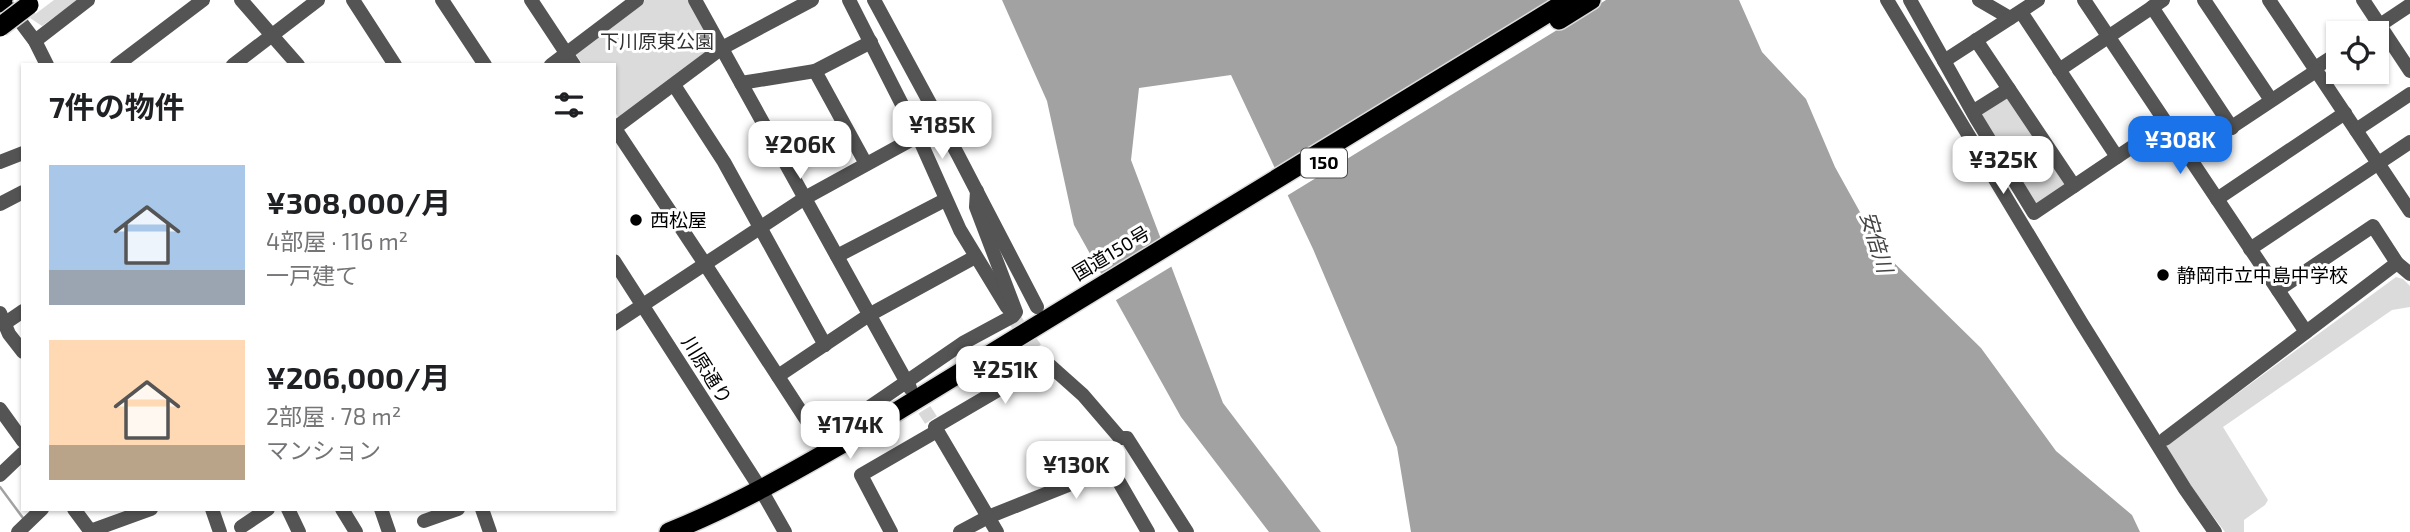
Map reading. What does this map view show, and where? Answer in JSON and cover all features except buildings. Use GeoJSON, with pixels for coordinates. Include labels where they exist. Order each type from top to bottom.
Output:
{"type":"FeatureCollection","features":[{"type":"Feature","properties":{"kind":"highway","name":"国道150号"},"geometry":{"type":"LineString","coordinates":[[698,532],[1569,0]]}},
{"type":"Feature","properties":{"kind":"highway","name":"国道150号"},"geometry":{"type":"LineString","coordinates":[[1048,317],[1591,0]]}},
{"type":"Feature","properties":{"kind":"highway"},"geometry":{"type":"LineString","coordinates":[[0,27],[32,2]]}},
{"type":"Feature","properties":{"kind":"highway","name":"国道150号"},"geometry":{"type":"LineString","coordinates":[[669,532],[763,494]]}},
{"type":"Feature","properties":{"kind":"street"},"geometry":{"type":"LineString","coordinates":[[35,41],[88,0]]}},
{"type":"Feature","properties":{"kind":"street"},"geometry":{"type":"LineString","coordinates":[[120,63],[203,0]]}},
{"type":"Feature","properties":{"kind":"street"},"geometry":{"type":"LineString","coordinates":[[241,0],[296,63]]}},
{"type":"Feature","properties":{"kind":"street"},"geometry":{"type":"LineString","coordinates":[[236,63],[318,0]]}},
{"type":"Feature","properties":{"kind":"street"},"geometry":{"type":"LineString","coordinates":[[353,0],[394,63]]}},
{"type":"Feature","properties":{"kind":"street"},"geometry":{"type":"LineString","coordinates":[[442,0],[484,63]]}},
{"type":"Feature","properties":{"kind":"street"},"geometry":{"type":"LineString","coordinates":[[531,0],[570,59],[637,0]]}},
{"type":"Feature","properties":{"kind":"street"},"geometry":{"type":"LineString","coordinates":[[695,0],[909,386]]}},
{"type":"Feature","properties":{"kind":"street"},"geometry":{"type":"LineString","coordinates":[[616,127],[722,48],[812,0]]}},
{"type":"Feature","properties":{"kind":"street"},"geometry":{"type":"LineString","coordinates":[[849,0],[918,136],[945,200],[975,257],[1014,318]]}},
{"type":"Feature","properties":{"kind":"street"},"geometry":{"type":"LineString","coordinates":[[874,0],[1048,317]]}},
{"type":"Feature","properties":{"kind":"street"},"geometry":{"type":"LineString","coordinates":[[1887,0],[2087,333],[2185,489],[2216,532]]}},
{"type":"Feature","properties":{"kind":"street"},"geometry":{"type":"LineString","coordinates":[[1910,0],[2034,213],[2166,124]]}},
{"type":"Feature","properties":{"kind":"street"},"geometry":{"type":"LineString","coordinates":[[1979,0],[2015,15],[2059,70],[2117,157]]}},
{"type":"Feature","properties":{"kind":"street"},"geometry":{"type":"LineString","coordinates":[[1944,61],[2038,0]]}},
{"type":"Feature","properties":{"kind":"street"},"geometry":{"type":"LineString","coordinates":[[2084,0],[2306,332]]}},
{"type":"Feature","properties":{"kind":"street"},"geometry":{"type":"LineString","coordinates":[[2204,0],[2272,100]]}},
{"type":"Feature","properties":{"kind":"street"},"geometry":{"type":"LineString","coordinates":[[2269,0],[2410,211]]}},
{"type":"Feature","properties":{"kind":"street"},"geometry":{"type":"LineString","coordinates":[[2362,0],[2370,21]]}},
{"type":"Feature","properties":{"kind":"street"},"geometry":{"type":"LineString","coordinates":[[2,1],[35,41],[46,63]]}},
{"type":"Feature","properties":{"kind":"street"},"geometry":{"type":"LineString","coordinates":[[2059,70],[2157,4],[2231,128]]}},
{"type":"Feature","properties":{"kind":"street"},"geometry":{"type":"LineString","coordinates":[[2385,21],[2410,5]]}},
{"type":"Feature","properties":{"kind":"street"},"geometry":{"type":"LineString","coordinates":[[1976,40],[2074,186]]}},
{"type":"Feature","properties":{"kind":"street"},"geometry":{"type":"LineString","coordinates":[[741,83],[815,71],[871,43]]}},
{"type":"Feature","properties":{"kind":"street"},"geometry":{"type":"LineString","coordinates":[[2389,47],[2410,71]]}},
{"type":"Feature","properties":{"kind":"street"},"geometry":{"type":"LineString","coordinates":[[2188,156],[2326,62]]}},
{"type":"Feature","properties":{"kind":"street"},"geometry":{"type":"LineString","coordinates":[[815,71],[866,164]]}},
{"type":"Feature","properties":{"kind":"street"},"geometry":{"type":"LineString","coordinates":[[674,85],[724,162],[825,345]]}},
{"type":"Feature","properties":{"kind":"street"},"geometry":{"type":"LineString","coordinates":[[1974,111],[2009,89]]}},
{"type":"Feature","properties":{"kind":"street"},"geometry":{"type":"LineString","coordinates":[[2356,130],[2410,94]]}},
{"type":"Feature","properties":{"kind":"street"},"geometry":{"type":"LineString","coordinates":[[2217,199],[2345,113]]}},
{"type":"Feature","properties":{"kind":"street"},"geometry":{"type":"LineString","coordinates":[[616,130],[820,441],[909,386],[963,344],[1014,318],[1016,312],[976,207],[977,191]]}},
{"type":"Feature","properties":{"kind":"street"},"geometry":{"type":"LineString","coordinates":[[616,323],[805,198],[918,136]]}},
{"type":"Feature","properties":{"kind":"street"},"geometry":{"type":"LineString","coordinates":[[2250,249],[2410,142]]}},
{"type":"Feature","properties":{"kind":"street"},"geometry":{"type":"LineString","coordinates":[[0,162],[21,154]]}},
{"type":"Feature","properties":{"kind":"street"},"geometry":{"type":"LineString","coordinates":[[0,204],[21,193]]}},
{"type":"Feature","properties":{"kind":"street"},"geometry":{"type":"LineString","coordinates":[[837,256],[945,200]]}},
{"type":"Feature","properties":{"kind":"street"},"geometry":{"type":"LineString","coordinates":[[2278,290],[2373,226],[2397,263],[2410,274]]}},
{"type":"Feature","properties":{"kind":"street"},"geometry":{"type":"LineString","coordinates":[[778,376],[869,315],[975,257]]}},
{"type":"Feature","properties":{"kind":"street"},"geometry":{"type":"LineString","coordinates":[[2165,439],[2397,263]]}},
{"type":"Feature","properties":{"kind":"street","name":"川原通り"},"geometry":{"type":"LineString","coordinates":[[616,264],[785,532]]}},
{"type":"Feature","properties":{"kind":"street"},"geometry":{"type":"LineString","coordinates":[[21,311],[2,318],[21,349]]}},
{"type":"Feature","properties":{"kind":"street"},"geometry":{"type":"LineString","coordinates":[[891,532],[861,475],[1042,358],[1083,395],[1120,438],[1127,438],[1187,532]]}},
{"type":"Feature","properties":{"kind":"street"},"geometry":{"type":"LineString","coordinates":[[0,409],[21,438]]}},
{"type":"Feature","properties":{"kind":"street"},"geometry":{"type":"LineString","coordinates":[[934,426],[997,532]]}},
{"type":"Feature","properties":{"kind":"street"},"geometry":{"type":"LineString","coordinates":[[0,475],[21,455]]}},
{"type":"Feature","properties":{"kind":"street"},"geometry":{"type":"LineString","coordinates":[[960,532],[988,517],[1111,468],[1148,532]]}},
{"type":"Feature","properties":{"kind":"street"},"geometry":{"type":"LineString","coordinates":[[18,532],[39,511]]}},
{"type":"Feature","properties":{"kind":"street"},"geometry":{"type":"LineString","coordinates":[[75,511],[90,532],[146,511]]}},
{"type":"Feature","properties":{"kind":"street"},"geometry":{"type":"LineString","coordinates":[[213,511],[220,532]]}},
{"type":"Feature","properties":{"kind":"street"},"geometry":{"type":"LineString","coordinates":[[241,527],[265,511]]}},
{"type":"Feature","properties":{"kind":"street"},"geometry":{"type":"LineString","coordinates":[[289,511],[299,532]]}},
{"type":"Feature","properties":{"kind":"street"},"geometry":{"type":"LineString","coordinates":[[343,511],[356,532]]}},
{"type":"Feature","properties":{"kind":"street"},"geometry":{"type":"LineString","coordinates":[[382,511],[389,532]]}},
{"type":"Feature","properties":{"kind":"street"},"geometry":{"type":"LineString","coordinates":[[424,521],[452,511]]}},
{"type":"Feature","properties":{"kind":"street"},"geometry":{"type":"LineString","coordinates":[[483,511],[490,532]]}},
{"type":"Feature","properties":{"kind":"green space"},"geometry":{"type":"Polygon","coordinates":[[[54,0],[78,0],[42,26],[30,18],[54,0]]]}},
{"type":"Feature","properties":{"kind":"green space","name":"下川原東公園"},"geometry":{"type":"Polygon","coordinates":[[[645,0],[691,0],[714,48],[619,118],[616,114],[616,63],[582,63],[575,53],[645,0]]]}},
{"type":"Feature","properties":{"kind":"green space"},"geometry":{"type":"Polygon","coordinates":[[[2009,96],[2066,187],[2037,206],[1979,112],[2009,96]]]}},
{"type":"Feature","properties":{"kind":"green space"},"geometry":{"type":"Polygon","coordinates":[[[2396,277],[2403,279],[2410,286],[2410,307],[2392,310],[2223,427],[2268,500],[2244,520],[2244,532],[2225,532],[2194,491],[2166,446],[2396,277]]]}},
{"type":"Feature","properties":{"kind":"water","name":"安倍川"},"geometry":{"type":"Polygon","coordinates":[[[1002,0],[1739,0],[1762,52],[1806,99],[1835,167],[1881,250],[1981,348],[2056,451],[2132,515],[2140,532],[1411,532],[1397,447],[1313,249],[1231,75],[1139,88],[1131,160],[1223,403],[1321,532],[1269,532],[1181,417],[1074,225],[1047,101],[1002,0]]]}},
{"type":"Feature","properties":{"kind":"pier"},"geometry":{"type":"Polygon","coordinates":[[[1552,0],[1606,0],[1285,197],[1272,171],[1552,0]]]}},
{"type":"Feature","properties":{"kind":"pier"},"geometry":{"type":"Polygon","coordinates":[[[1164,238],[1174,265],[1113,302],[1099,277],[1164,238]]]}},
{"type":"Feature","properties":{"kind":"waterway"},"geometry":{"type":"LineString","coordinates":[[0,487],[23,518]]}},
{"type":"Feature","properties":{"kind":"tunnel"},"geometry":{"type":"LineString","coordinates":[[1015,320],[1039,354]]}},
{"type":"Feature","properties":{"kind":"tunnel"},"geometry":{"type":"LineString","coordinates":[[913,392],[931,420]]}},
{"type":"Feature","properties":{"kind":"place","name":"西松屋"},"geometry":{"type":"Point","coordinates":[636,220]}},
{"type":"Feature","properties":{"kind":"place","name":"静岡市立中島中学校"},"geometry":{"type":"Point","coordinates":[2163,275]}}]}
